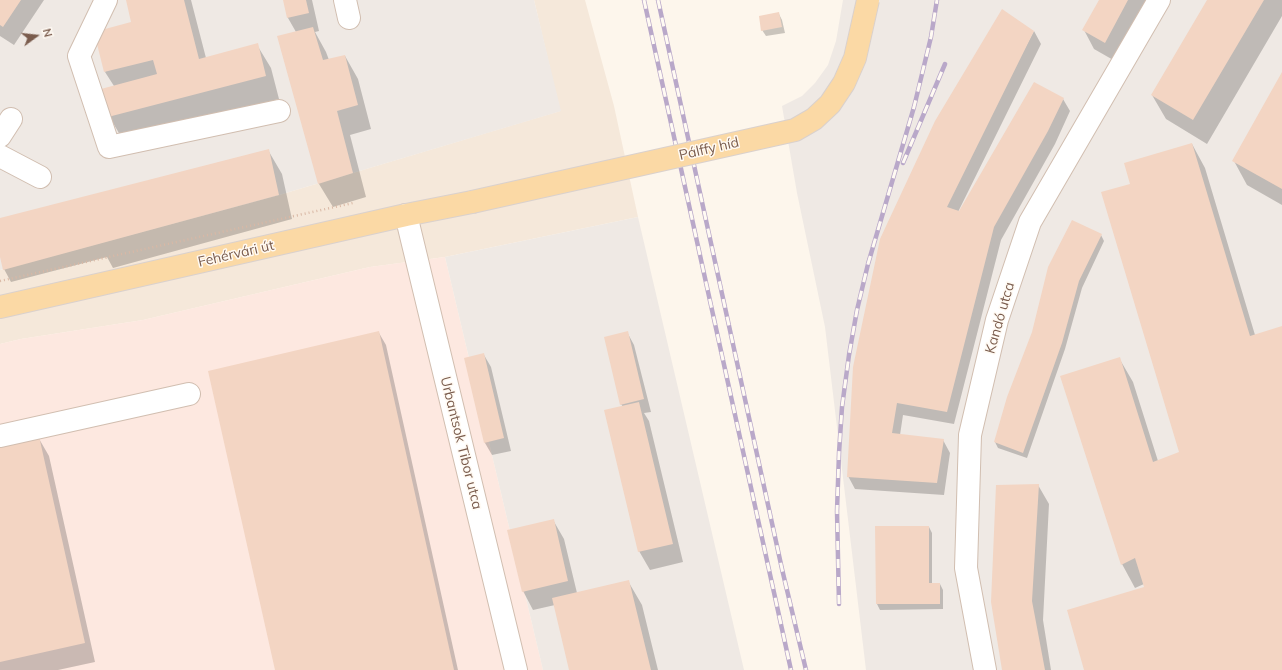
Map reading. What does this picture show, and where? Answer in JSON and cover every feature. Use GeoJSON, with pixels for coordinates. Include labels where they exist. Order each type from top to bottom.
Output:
{"type":"FeatureCollection","features":[{"type":"Feature","properties":{"kind":"main road","name":"Pálffy híd"},"geometry":{"type":"LineString","coordinates":[[472,202],[795,130],[814,119],[830,104],[844,84],[855,58],[868,0]]}},
{"type":"Feature","properties":{"kind":"main road","name":"Fehérvári út"},"geometry":{"type":"LineString","coordinates":[[0,307],[406,215],[472,202]]}},
{"type":"Feature","properties":{"kind":"street"},"geometry":{"type":"LineString","coordinates":[[106,0],[78,56],[109,147],[279,111]]}},
{"type":"Feature","properties":{"kind":"street","name":"Kandó utca"},"geometry":{"type":"LineString","coordinates":[[984,670],[966,568],[970,435],[997,320],[1030,222],[1159,0]]}},
{"type":"Feature","properties":{"kind":"street"},"geometry":{"type":"LineString","coordinates":[[0,156],[40,178]]}},
{"type":"Feature","properties":{"kind":"street","name":"Urbantsok Tibor utca"},"geometry":{"type":"LineString","coordinates":[[406,215],[516,670]]}},
{"type":"Feature","properties":{"kind":"street"},"geometry":{"type":"LineString","coordinates":[[0,436],[189,394]]}},
{"type":"Feature","properties":{"kind":"path"},"geometry":{"type":"LineString","coordinates":[[0,281],[355,202]]}},
{"type":"Feature","properties":{"kind":"shaded area"},"geometry":{"type":"Polygon","coordinates":[[[0,0],[534,0],[561,111],[279,195],[0,270],[0,0]]]}},
{"type":"Feature","properties":{"kind":"shaded area"},"geometry":{"type":"Polygon","coordinates":[[[534,0],[585,0],[614,106],[638,217],[445,257],[370,267],[143,320],[21,339],[0,344],[0,270],[279,195],[560,111],[534,0]]]}},
{"type":"Feature","properties":{"kind":"shaded area"},"geometry":{"type":"Polygon","coordinates":[[[843,0],[1282,0],[1282,670],[866,670],[825,327],[797,193],[782,106],[802,96],[815,83],[828,65],[836,41],[843,0]]]}},
{"type":"Feature","properties":{"kind":"shaded area"},"geometry":{"type":"Polygon","coordinates":[[[638,217],[744,670],[543,670],[445,257],[638,217]]]}},
{"type":"Feature","properties":{"kind":"shaded area"},"geometry":{"type":"Polygon","coordinates":[[[445,257],[543,670],[0,670],[0,344],[21,339],[143,320],[370,267],[445,257]]]}},
{"type":"Feature","properties":{"kind":"building"},"geometry":{"type":"Polygon","coordinates":[[[0,0],[21,0],[3,27],[0,25],[0,0]]]}},
{"type":"Feature","properties":{"kind":"building"},"geometry":{"type":"Polygon","coordinates":[[[126,0],[184,0],[199,59],[258,43],[266,76],[108,117],[101,89],[157,74],[153,60],[104,72],[94,32],[131,22],[126,0]]]}},
{"type":"Feature","properties":{"kind":"building"},"geometry":{"type":"Polygon","coordinates":[[[283,0],[306,0],[309,13],[287,18],[283,0]]]}},
{"type":"Feature","properties":{"kind":"building"},"geometry":{"type":"Polygon","coordinates":[[[1099,0],[1128,0],[1105,43],[1082,30],[1099,0]]]}},
{"type":"Feature","properties":{"kind":"building"},"geometry":{"type":"Polygon","coordinates":[[[1207,0],[1264,0],[1193,120],[1151,95],[1207,0]]]}},
{"type":"Feature","properties":{"kind":"building"},"geometry":{"type":"Polygon","coordinates":[[[1002,9],[1034,31],[947,207],[959,211],[1034,82],[1064,98],[1048,131],[994,227],[947,412],[897,403],[892,433],[944,439],[937,483],[847,477],[853,367],[880,239],[935,121],[1002,9]]]}},
{"type":"Feature","properties":{"kind":"building"},"geometry":{"type":"Polygon","coordinates":[[[779,12],[782,27],[761,31],[759,16],[779,12]]]}},
{"type":"Feature","properties":{"kind":"building"},"geometry":{"type":"Polygon","coordinates":[[[313,27],[323,60],[345,55],[358,105],[337,111],[353,173],[318,184],[277,36],[313,27]]]}},
{"type":"Feature","properties":{"kind":"building"},"geometry":{"type":"Polygon","coordinates":[[[1282,72],[1282,189],[1232,161],[1282,72]]]}},
{"type":"Feature","properties":{"kind":"building"},"geometry":{"type":"Polygon","coordinates":[[[1192,143],[1250,336],[1282,326],[1282,670],[1084,670],[1067,610],[1144,587],[1135,558],[1121,565],[1060,376],[1120,357],[1153,462],[1179,452],[1101,192],[1130,184],[1124,163],[1192,143]]]}},
{"type":"Feature","properties":{"kind":"building"},"geometry":{"type":"Polygon","coordinates":[[[269,149],[279,195],[3,270],[0,257],[0,218],[269,149]]]}},
{"type":"Feature","properties":{"kind":"building"},"geometry":{"type":"Polygon","coordinates":[[[1072,220],[1102,234],[1079,281],[1062,343],[1023,453],[994,442],[1007,397],[1032,332],[1048,267],[1072,220]]]}},
{"type":"Feature","properties":{"kind":"building"},"geometry":{"type":"Polygon","coordinates":[[[379,331],[454,670],[275,670],[208,371],[379,331]]]}},
{"type":"Feature","properties":{"kind":"building"},"geometry":{"type":"Polygon","coordinates":[[[628,331],[644,399],[620,405],[604,337],[628,331]]]}},
{"type":"Feature","properties":{"kind":"building"},"geometry":{"type":"Polygon","coordinates":[[[484,353],[504,438],[484,443],[464,358],[484,353]]]}},
{"type":"Feature","properties":{"kind":"building"},"geometry":{"type":"Polygon","coordinates":[[[639,402],[673,544],[638,552],[604,410],[639,402]]]}},
{"type":"Feature","properties":{"kind":"building"},"geometry":{"type":"Polygon","coordinates":[[[39,436],[85,643],[0,662],[0,445],[39,436]]]}},
{"type":"Feature","properties":{"kind":"building"},"geometry":{"type":"Polygon","coordinates":[[[1039,484],[1032,601],[1045,670],[1002,670],[991,602],[996,485],[1039,484]]]}},
{"type":"Feature","properties":{"kind":"building"},"geometry":{"type":"Polygon","coordinates":[[[554,519],[568,581],[522,592],[507,530],[554,519]]]}},
{"type":"Feature","properties":{"kind":"building"},"geometry":{"type":"Polygon","coordinates":[[[875,526],[929,526],[929,583],[940,583],[940,604],[876,604],[875,526]]]}},
{"type":"Feature","properties":{"kind":"building"},"geometry":{"type":"Polygon","coordinates":[[[629,580],[651,670],[569,670],[552,598],[629,580]]]}},
{"type":"Feature","properties":{"kind":"railway"},"geometry":{"type":"LineString","coordinates":[[644,0],[791,670]]}},
{"type":"Feature","properties":{"kind":"railway"},"geometry":{"type":"LineString","coordinates":[[658,0],[782,569],[806,670]]}},
{"type":"Feature","properties":{"kind":"railway"},"geometry":{"type":"LineString","coordinates":[[839,604],[837,511],[839,453],[842,407],[849,355],[857,310],[868,264],[914,107],[931,37],[937,0]]}},
{"type":"Feature","properties":{"kind":"railway"},"geometry":{"type":"LineString","coordinates":[[903,163],[945,64]]}}]}
